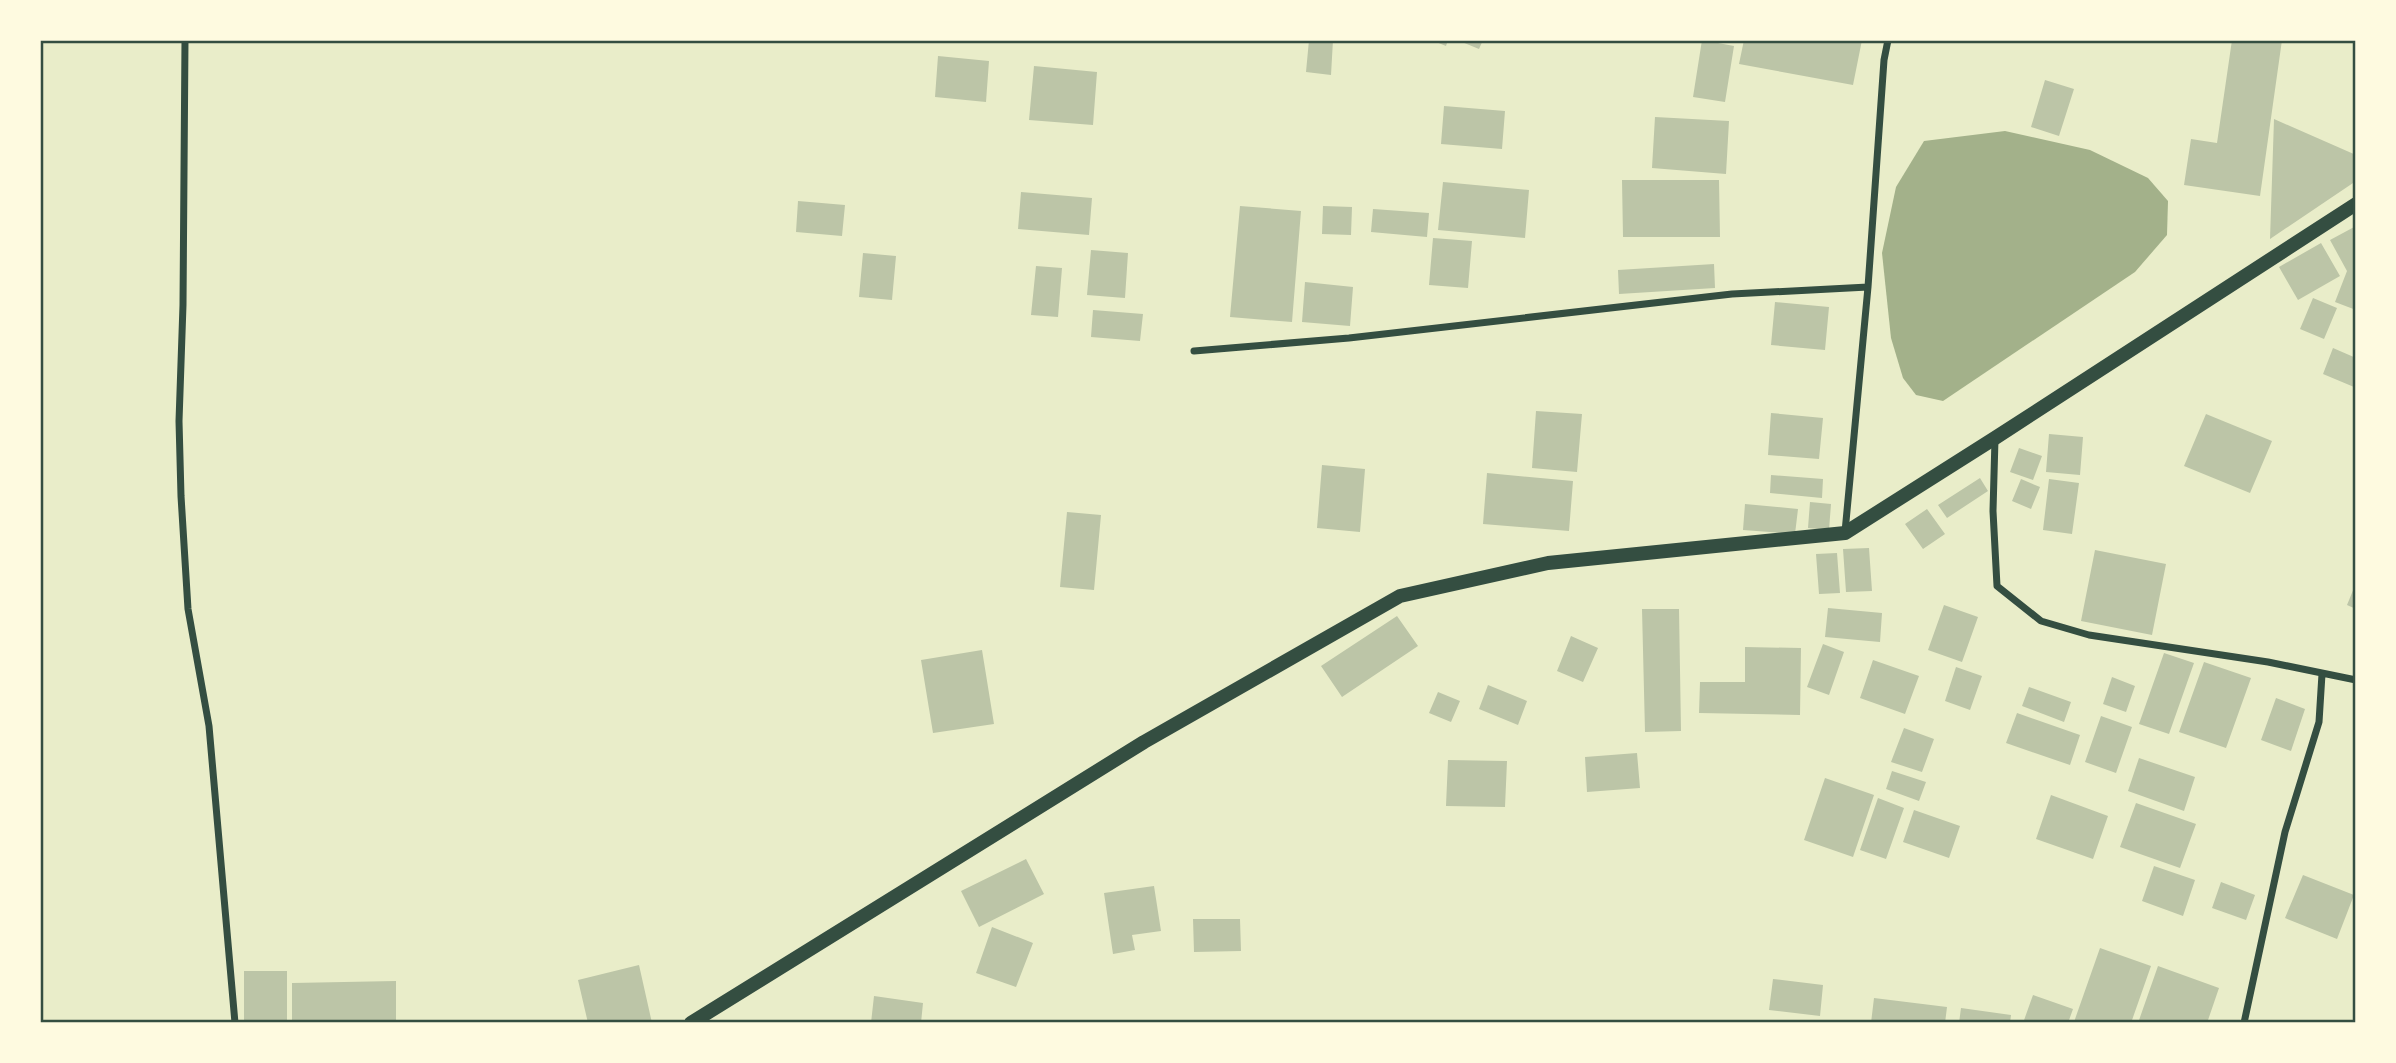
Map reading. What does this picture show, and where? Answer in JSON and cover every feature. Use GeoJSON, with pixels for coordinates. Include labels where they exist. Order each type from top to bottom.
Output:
{"type":"FeatureCollection","features":[{"type":"Feature","properties":{"kind":"main road"},"geometry":{"type":"LineString","coordinates":[[691,1023],[1144,742],[1401,596],[1548,563],[1845,533],[2356,204]]}},
{"type":"Feature","properties":{"kind":"street"},"geometry":{"type":"LineString","coordinates":[[184,40],[183,305],[179,421],[181,496],[188,609],[209,726],[235,1023]]}},
{"type":"Feature","properties":{"kind":"street"},"geometry":{"type":"LineString","coordinates":[[1845,533],[1868,287],[1884,60],[1888,40]]}},
{"type":"Feature","properties":{"kind":"street"},"geometry":{"type":"LineString","coordinates":[[1194,351],[1363,337],[1732,293],[1868,287]]}},
{"type":"Feature","properties":{"kind":"street"},"geometry":{"type":"LineString","coordinates":[[1995,438],[1993,511],[1997,586],[2041,621],[2089,635],[2268,662],[2356,680]]}},
{"type":"Feature","properties":{"kind":"street"},"geometry":{"type":"LineString","coordinates":[[2244,1023],[2285,832],[2319,722],[2322,674]]}},
{"type":"Feature","properties":{"kind":"shaded area"},"geometry":{"type":"Polygon","coordinates":[[[2005,131],[2090,150],[2148,178],[2168,201],[2167,235],[2135,272],[1943,401],[1916,395],[1903,378],[1891,338],[1882,253],[1896,187],[1924,141],[2005,131]]]}},
{"type":"Feature","properties":{"kind":"building"},"geometry":{"type":"Polygon","coordinates":[[[1309,40],[1333,40],[1331,75],[1306,72],[1309,40]]]}},
{"type":"Feature","properties":{"kind":"building"},"geometry":{"type":"Polygon","coordinates":[[[1431,40],[1448,40],[1446,46],[1431,40]]]}},
{"type":"Feature","properties":{"kind":"building"},"geometry":{"type":"Polygon","coordinates":[[[1457,40],[1483,40],[1479,49],[1457,40]]]}},
{"type":"Feature","properties":{"kind":"building"},"geometry":{"type":"Polygon","coordinates":[[[1702,40],[1734,46],[1725,102],[1693,97],[1702,40]]]}},
{"type":"Feature","properties":{"kind":"building"},"geometry":{"type":"Polygon","coordinates":[[[1744,40],[1862,40],[1853,85],[1739,64],[1744,40]]]}},
{"type":"Feature","properties":{"kind":"building"},"geometry":{"type":"Polygon","coordinates":[[[2232,40],[2282,40],[2260,196],[2184,185],[2191,139],[2217,143],[2232,40]]]}},
{"type":"Feature","properties":{"kind":"building"},"geometry":{"type":"Polygon","coordinates":[[[938,56],[989,61],[986,102],[935,97],[938,56]]]}},
{"type":"Feature","properties":{"kind":"building"},"geometry":{"type":"Polygon","coordinates":[[[1034,66],[1097,72],[1093,125],[1029,120],[1034,66]]]}},
{"type":"Feature","properties":{"kind":"building"},"geometry":{"type":"Polygon","coordinates":[[[2045,80],[2074,89],[2059,136],[2031,127],[2045,80]]]}},
{"type":"Feature","properties":{"kind":"building"},"geometry":{"type":"Polygon","coordinates":[[[1444,106],[1505,111],[1502,149],[1441,144],[1444,106]]]}},
{"type":"Feature","properties":{"kind":"building"},"geometry":{"type":"Polygon","coordinates":[[[1655,117],[1729,121],[1726,174],[1652,168],[1655,117]]]}},
{"type":"Feature","properties":{"kind":"building"},"geometry":{"type":"Polygon","coordinates":[[[2274,119],[2356,155],[2356,181],[2270,239],[2274,119]]]}},
{"type":"Feature","properties":{"kind":"building"},"geometry":{"type":"Polygon","coordinates":[[[1622,180],[1719,180],[1720,237],[1623,237],[1622,180]]]}},
{"type":"Feature","properties":{"kind":"building"},"geometry":{"type":"Polygon","coordinates":[[[1443,182],[1529,190],[1525,238],[1438,230],[1443,182]]]}},
{"type":"Feature","properties":{"kind":"building"},"geometry":{"type":"Polygon","coordinates":[[[1021,192],[1092,198],[1089,235],[1018,229],[1021,192]]]}},
{"type":"Feature","properties":{"kind":"building"},"geometry":{"type":"Polygon","coordinates":[[[798,201],[845,205],[842,236],[796,232],[798,201]]]}},
{"type":"Feature","properties":{"kind":"building"},"geometry":{"type":"Polygon","coordinates":[[[1240,206],[1301,211],[1292,322],[1230,317],[1240,206]]]}},
{"type":"Feature","properties":{"kind":"building"},"geometry":{"type":"Polygon","coordinates":[[[1323,206],[1352,207],[1351,235],[1322,234],[1323,206]]]}},
{"type":"Feature","properties":{"kind":"building"},"geometry":{"type":"Polygon","coordinates":[[[1373,209],[1429,213],[1427,237],[1371,232],[1373,209]]]}},
{"type":"Feature","properties":{"kind":"building"},"geometry":{"type":"Polygon","coordinates":[[[2356,226],[2356,310],[2335,302],[2347,271],[2330,240],[2356,226]]]}},
{"type":"Feature","properties":{"kind":"building"},"geometry":{"type":"Polygon","coordinates":[[[1433,238],[1472,241],[1468,288],[1429,285],[1433,238]]]}},
{"type":"Feature","properties":{"kind":"building"},"geometry":{"type":"Polygon","coordinates":[[[2321,243],[2340,276],[2298,300],[2279,267],[2321,243]]]}},
{"type":"Feature","properties":{"kind":"building"},"geometry":{"type":"Polygon","coordinates":[[[1091,250],[1128,253],[1125,298],[1087,295],[1091,250]]]}},
{"type":"Feature","properties":{"kind":"building"},"geometry":{"type":"Polygon","coordinates":[[[863,253],[896,256],[892,300],[859,297],[863,253]]]}},
{"type":"Feature","properties":{"kind":"building"},"geometry":{"type":"Polygon","coordinates":[[[1714,264],[1715,288],[1619,294],[1618,270],[1714,264]]]}},
{"type":"Feature","properties":{"kind":"building"},"geometry":{"type":"Polygon","coordinates":[[[1036,266],[1062,268],[1058,317],[1031,315],[1036,266]]]}},
{"type":"Feature","properties":{"kind":"building"},"geometry":{"type":"Polygon","coordinates":[[[1305,282],[1353,287],[1350,326],[1302,322],[1305,282]]]}},
{"type":"Feature","properties":{"kind":"building"},"geometry":{"type":"Polygon","coordinates":[[[2313,298],[2337,308],[2324,339],[2300,329],[2313,298]]]}},
{"type":"Feature","properties":{"kind":"building"},"geometry":{"type":"Polygon","coordinates":[[[1775,302],[1829,307],[1825,350],[1771,345],[1775,302]]]}},
{"type":"Feature","properties":{"kind":"building"},"geometry":{"type":"Polygon","coordinates":[[[1093,310],[1143,314],[1140,341],[1091,337],[1093,310]]]}},
{"type":"Feature","properties":{"kind":"building"},"geometry":{"type":"Polygon","coordinates":[[[2333,348],[2356,358],[2354,387],[2323,374],[2333,348]]]}},
{"type":"Feature","properties":{"kind":"building"},"geometry":{"type":"Polygon","coordinates":[[[1536,411],[1582,414],[1577,472],[1532,468],[1536,411]]]}},
{"type":"Feature","properties":{"kind":"building"},"geometry":{"type":"Polygon","coordinates":[[[1771,413],[1823,418],[1819,459],[1768,455],[1771,413]]]}},
{"type":"Feature","properties":{"kind":"building"},"geometry":{"type":"Polygon","coordinates":[[[2206,414],[2272,441],[2250,493],[2184,466],[2206,414]]]}},
{"type":"Feature","properties":{"kind":"building"},"geometry":{"type":"Polygon","coordinates":[[[2049,434],[2083,437],[2080,475],[2046,472],[2049,434]]]}},
{"type":"Feature","properties":{"kind":"building"},"geometry":{"type":"Polygon","coordinates":[[[2019,448],[2042,456],[2033,480],[2010,472],[2019,448]]]}},
{"type":"Feature","properties":{"kind":"building"},"geometry":{"type":"Polygon","coordinates":[[[1322,465],[1365,469],[1360,532],[1317,528],[1322,465]]]}},
{"type":"Feature","properties":{"kind":"building"},"geometry":{"type":"Polygon","coordinates":[[[1487,473],[1573,481],[1569,531],[1483,524],[1487,473]]]}},
{"type":"Feature","properties":{"kind":"building"},"geometry":{"type":"Polygon","coordinates":[[[1771,475],[1823,479],[1822,498],[1770,493],[1771,475]]]}},
{"type":"Feature","properties":{"kind":"building"},"geometry":{"type":"Polygon","coordinates":[[[1980,478],[1988,491],[1947,518],[1938,505],[1980,478]]]}},
{"type":"Feature","properties":{"kind":"building"},"geometry":{"type":"Polygon","coordinates":[[[2021,479],[2040,487],[2031,509],[2012,501],[2021,479]]]}},
{"type":"Feature","properties":{"kind":"building"},"geometry":{"type":"Polygon","coordinates":[[[2049,479],[2079,483],[2072,534],[2043,530],[2049,479]]]}},
{"type":"Feature","properties":{"kind":"building"},"geometry":{"type":"Polygon","coordinates":[[[1810,502],[1831,504],[1829,530],[1808,528],[1810,502]]]}},
{"type":"Feature","properties":{"kind":"building"},"geometry":{"type":"Polygon","coordinates":[[[1745,504],[1798,509],[1795,534],[1743,530],[1745,504]]]}},
{"type":"Feature","properties":{"kind":"building"},"geometry":{"type":"Polygon","coordinates":[[[1927,509],[1945,534],[1923,549],[1905,524],[1927,509]]]}},
{"type":"Feature","properties":{"kind":"building"},"geometry":{"type":"Polygon","coordinates":[[[1067,512],[1101,515],[1094,590],[1060,587],[1067,512]]]}},
{"type":"Feature","properties":{"kind":"building"},"geometry":{"type":"Polygon","coordinates":[[[1869,548],[1872,591],[1846,592],[1843,549],[1869,548]]]}},
{"type":"Feature","properties":{"kind":"building"},"geometry":{"type":"Polygon","coordinates":[[[2095,550],[2166,564],[2152,635],[2081,621],[2095,550]]]}},
{"type":"Feature","properties":{"kind":"building"},"geometry":{"type":"Polygon","coordinates":[[[1837,553],[1840,593],[1819,594],[1816,554],[1837,553]]]}},
{"type":"Feature","properties":{"kind":"building"},"geometry":{"type":"Polygon","coordinates":[[[2356,583],[2356,609],[2347,605],[2356,583]]]}},
{"type":"Feature","properties":{"kind":"building"},"geometry":{"type":"Polygon","coordinates":[[[1944,605],[1978,617],[1962,662],[1928,650],[1944,605]]]}},
{"type":"Feature","properties":{"kind":"building"},"geometry":{"type":"Polygon","coordinates":[[[1828,608],[1882,613],[1880,642],[1825,637],[1828,608]]]}},
{"type":"Feature","properties":{"kind":"building"},"geometry":{"type":"Polygon","coordinates":[[[1642,609],[1679,609],[1681,731],[1645,732],[1642,609]]]}},
{"type":"Feature","properties":{"kind":"building"},"geometry":{"type":"Polygon","coordinates":[[[1397,616],[1418,646],[1342,697],[1321,666],[1397,616]]]}},
{"type":"Feature","properties":{"kind":"building"},"geometry":{"type":"Polygon","coordinates":[[[1571,636],[1598,648],[1583,682],[1557,671],[1571,636]]]}},
{"type":"Feature","properties":{"kind":"building"},"geometry":{"type":"Polygon","coordinates":[[[1823,644],[1844,652],[1829,695],[1807,687],[1823,644]]]}},
{"type":"Feature","properties":{"kind":"building"},"geometry":{"type":"Polygon","coordinates":[[[1745,647],[1801,648],[1800,715],[1699,713],[1700,682],[1745,682],[1745,647]]]}},
{"type":"Feature","properties":{"kind":"building"},"geometry":{"type":"Polygon","coordinates":[[[982,650],[994,724],[933,733],[921,660],[982,650]]]}},
{"type":"Feature","properties":{"kind":"building"},"geometry":{"type":"Polygon","coordinates":[[[2164,653],[2194,663],[2169,734],[2139,724],[2164,653]]]}},
{"type":"Feature","properties":{"kind":"building"},"geometry":{"type":"Polygon","coordinates":[[[1873,660],[1919,676],[1905,714],[1860,698],[1873,660]]]}},
{"type":"Feature","properties":{"kind":"building"},"geometry":{"type":"Polygon","coordinates":[[[2204,662],[2251,678],[2226,748],[2179,732],[2204,662]]]}},
{"type":"Feature","properties":{"kind":"building"},"geometry":{"type":"Polygon","coordinates":[[[1956,667],[1982,676],[1970,710],[1945,701],[1956,667]]]}},
{"type":"Feature","properties":{"kind":"building"},"geometry":{"type":"Polygon","coordinates":[[[2112,677],[2135,686],[2126,712],[2103,704],[2112,677]]]}},
{"type":"Feature","properties":{"kind":"building"},"geometry":{"type":"Polygon","coordinates":[[[1488,685],[1527,701],[1518,725],[1479,709],[1488,685]]]}},
{"type":"Feature","properties":{"kind":"building"},"geometry":{"type":"Polygon","coordinates":[[[2029,687],[2071,702],[2064,722],[2022,706],[2029,687]]]}},
{"type":"Feature","properties":{"kind":"building"},"geometry":{"type":"Polygon","coordinates":[[[1438,692],[1460,701],[1451,722],[1429,713],[1438,692]]]}},
{"type":"Feature","properties":{"kind":"building"},"geometry":{"type":"Polygon","coordinates":[[[2276,698],[2305,709],[2291,751],[2261,740],[2276,698]]]}},
{"type":"Feature","properties":{"kind":"building"},"geometry":{"type":"Polygon","coordinates":[[[2017,713],[2080,735],[2070,765],[2006,743],[2017,713]]]}},
{"type":"Feature","properties":{"kind":"building"},"geometry":{"type":"Polygon","coordinates":[[[2101,716],[2132,727],[2116,773],[2085,762],[2101,716]]]}},
{"type":"Feature","properties":{"kind":"building"},"geometry":{"type":"Polygon","coordinates":[[[1904,728],[1934,739],[1922,772],[1891,762],[1904,728]]]}},
{"type":"Feature","properties":{"kind":"building"},"geometry":{"type":"Polygon","coordinates":[[[1637,753],[1640,788],[1587,792],[1585,757],[1637,753]]]}},
{"type":"Feature","properties":{"kind":"building"},"geometry":{"type":"Polygon","coordinates":[[[2139,758],[2195,777],[2184,811],[2128,791],[2139,758]]]}},
{"type":"Feature","properties":{"kind":"building"},"geometry":{"type":"Polygon","coordinates":[[[1448,760],[1507,761],[1505,807],[1446,806],[1448,760]]]}},
{"type":"Feature","properties":{"kind":"building"},"geometry":{"type":"Polygon","coordinates":[[[1892,771],[1926,782],[1919,801],[1886,789],[1892,771]]]}},
{"type":"Feature","properties":{"kind":"building"},"geometry":{"type":"Polygon","coordinates":[[[1825,778],[1874,795],[1853,857],[1804,840],[1825,778]]]}},
{"type":"Feature","properties":{"kind":"building"},"geometry":{"type":"Polygon","coordinates":[[[2051,795],[2108,816],[2093,859],[2036,839],[2051,795]]]}},
{"type":"Feature","properties":{"kind":"building"},"geometry":{"type":"Polygon","coordinates":[[[1878,798],[1904,808],[1886,859],[1860,850],[1878,798]]]}},
{"type":"Feature","properties":{"kind":"building"},"geometry":{"type":"Polygon","coordinates":[[[2136,803],[2196,824],[2180,868],[2120,847],[2136,803]]]}},
{"type":"Feature","properties":{"kind":"building"},"geometry":{"type":"Polygon","coordinates":[[[1914,810],[1960,826],[1949,858],[1903,842],[1914,810]]]}},
{"type":"Feature","properties":{"kind":"building"},"geometry":{"type":"Polygon","coordinates":[[[1026,859],[1044,894],[979,927],[961,891],[1026,859]]]}},
{"type":"Feature","properties":{"kind":"building"},"geometry":{"type":"Polygon","coordinates":[[[2154,866],[2195,880],[2183,916],[2142,901],[2154,866]]]}},
{"type":"Feature","properties":{"kind":"building"},"geometry":{"type":"Polygon","coordinates":[[[2303,875],[2354,895],[2337,939],[2285,918],[2303,875]]]}},
{"type":"Feature","properties":{"kind":"building"},"geometry":{"type":"Polygon","coordinates":[[[2221,882],[2255,895],[2246,920],[2212,908],[2221,882]]]}},
{"type":"Feature","properties":{"kind":"building"},"geometry":{"type":"Polygon","coordinates":[[[1154,886],[1161,931],[1132,935],[1135,950],[1113,954],[1104,893],[1154,886]]]}},
{"type":"Feature","properties":{"kind":"building"},"geometry":{"type":"Polygon","coordinates":[[[1193,919],[1240,919],[1241,951],[1194,952],[1193,919]]]}},
{"type":"Feature","properties":{"kind":"building"},"geometry":{"type":"Polygon","coordinates":[[[992,927],[1033,943],[1016,987],[976,973],[992,927]]]}},
{"type":"Feature","properties":{"kind":"building"},"geometry":{"type":"Polygon","coordinates":[[[2100,948],[2151,966],[2131,1023],[2074,1022],[2100,948]]]}},
{"type":"Feature","properties":{"kind":"building"},"geometry":{"type":"Polygon","coordinates":[[[639,965],[652,1023],[588,1023],[578,980],[639,965]]]}},
{"type":"Feature","properties":{"kind":"building"},"geometry":{"type":"Polygon","coordinates":[[[2158,966],[2219,988],[2207,1023],[2138,1023],[2158,966]]]}},
{"type":"Feature","properties":{"kind":"building"},"geometry":{"type":"Polygon","coordinates":[[[244,971],[287,971],[287,1023],[244,1023],[244,971]]]}},
{"type":"Feature","properties":{"kind":"building"},"geometry":{"type":"Polygon","coordinates":[[[1773,979],[1823,985],[1820,1016],[1769,1010],[1773,979]]]}},
{"type":"Feature","properties":{"kind":"building"},"geometry":{"type":"Polygon","coordinates":[[[396,981],[396,1023],[292,1023],[292,983],[396,981]]]}},
{"type":"Feature","properties":{"kind":"building"},"geometry":{"type":"Polygon","coordinates":[[[2033,995],[2073,1009],[2068,1023],[2023,1023],[2033,995]]]}},
{"type":"Feature","properties":{"kind":"building"},"geometry":{"type":"Polygon","coordinates":[[[874,996],[923,1003],[921,1023],[871,1023],[874,996]]]}},
{"type":"Feature","properties":{"kind":"building"},"geometry":{"type":"Polygon","coordinates":[[[1874,998],[1947,1007],[1945,1023],[1871,1023],[1874,998]]]}},
{"type":"Feature","properties":{"kind":"building"},"geometry":{"type":"Polygon","coordinates":[[[1961,1008],[2011,1015],[2010,1023],[1959,1023],[1961,1008]]]}}]}
